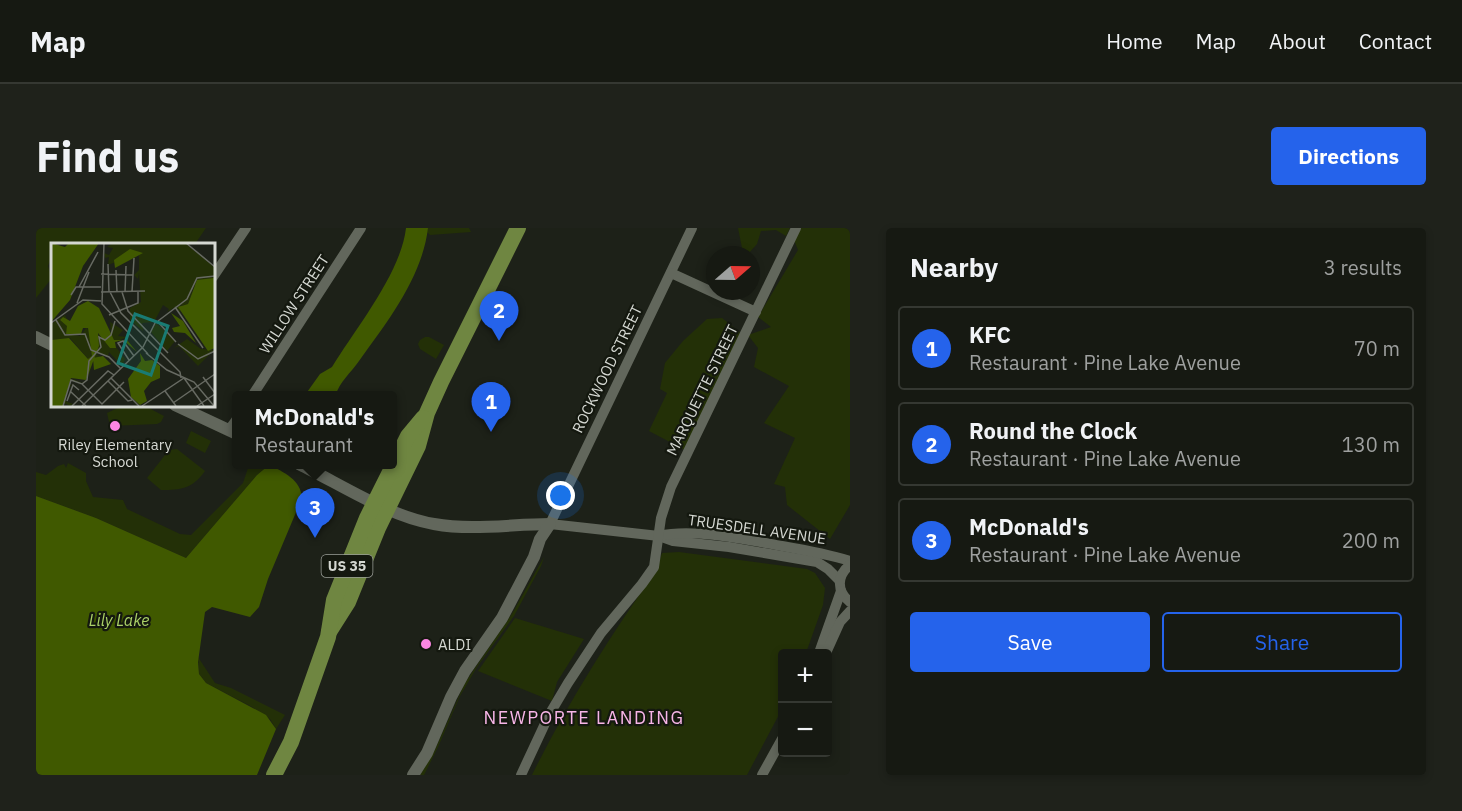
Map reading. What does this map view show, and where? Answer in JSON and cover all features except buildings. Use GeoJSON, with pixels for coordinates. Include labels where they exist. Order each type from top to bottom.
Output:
{"type":"FeatureCollection","features":[{"type":"Feature","properties":{"kind":"main road","name":"US 35"},"geometry":{"type":"LineString","coordinates":[[274,775],[288,747],[329,632],[348,602],[381,506],[418,446],[427,413],[518,228]]}},
{"type":"Feature","properties":{"kind":"main road","name":"US 35"},"geometry":{"type":"LineString","coordinates":[[282,775],[288,747]]}},
{"type":"Feature","properties":{"kind":"street"},"geometry":{"type":"LineString","coordinates":[[214,276],[246,228]]}},
{"type":"Feature","properties":{"kind":"street","name":"WILLOW STREET"},"geometry":{"type":"LineString","coordinates":[[255,391],[361,228]]}},
{"type":"Feature","properties":{"kind":"street","name":"ROCKWOOD STREET"},"geometry":{"type":"LineString","coordinates":[[550,525],[692,228]]}},
{"type":"Feature","properties":{"kind":"street","name":"MARQUETTE STREET"},"geometry":{"type":"LineString","coordinates":[[521,775],[549,716],[568,683],[608,624],[654,567],[661,518],[671,487],[796,228]]}},
{"type":"Feature","properties":{"kind":"street"},"geometry":{"type":"LineString","coordinates":[[671,273],[756,312]]}},
{"type":"Feature","properties":{"kind":"street"},"geometry":{"type":"LineString","coordinates":[[36,337],[51,344]]}},
{"type":"Feature","properties":{"kind":"street"},"geometry":{"type":"LineString","coordinates":[[177,406],[232,432]]}},
{"type":"Feature","properties":{"kind":"street","name":"TRUESDELL AVENUE"},"geometry":{"type":"LineString","coordinates":[[307,469],[401,515],[432,524],[454,527],[550,525],[659,536],[673,541],[729,546],[817,562],[828,568],[850,602]]}},
{"type":"Feature","properties":{"kind":"street"},"geometry":{"type":"LineString","coordinates":[[412,775],[427,753],[465,671],[502,618],[534,556],[540,539],[550,525]]}},
{"type":"Feature","properties":{"kind":"street","name":"TRUESDELL AVENUE"},"geometry":{"type":"LineString","coordinates":[[659,536],[673,533],[742,539],[835,556],[850,563]]}},
{"type":"Feature","properties":{"kind":"street"},"geometry":{"type":"LineString","coordinates":[[821,649],[844,569],[850,563]]}},
{"type":"Feature","properties":{"kind":"street"},"geometry":{"type":"LineString","coordinates":[[828,649],[840,622],[850,611]]}},
{"type":"Feature","properties":{"kind":"street"},"geometry":{"type":"LineString","coordinates":[[762,775],[778,748]]}},
{"type":"Feature","properties":{"kind":"shaded area"},"geometry":{"type":"Polygon","coordinates":[[[36,228],[206,228],[196,243],[51,243],[51,258],[48,266],[51,279],[36,298],[36,228]]]}},
{"type":"Feature","properties":{"kind":"shaded area"},"geometry":{"type":"Polygon","coordinates":[[[428,228],[469,228],[471,232],[430,235],[427,232],[428,228]]]}},
{"type":"Feature","properties":{"kind":"shaded area"},"geometry":{"type":"Polygon","coordinates":[[[738,228],[790,228],[786,236],[776,230],[761,231],[755,246],[742,246],[738,228]]]}},
{"type":"Feature","properties":{"kind":"shaded area"},"geometry":{"type":"Polygon","coordinates":[[[800,228],[850,228],[850,505],[830,539],[787,505],[785,487],[774,484],[795,438],[764,423],[789,386],[754,367],[758,348],[748,335],[771,327],[758,317],[798,250],[794,240],[800,228]]]}},
{"type":"Feature","properties":{"kind":"shaded area"},"geometry":{"type":"Polygon","coordinates":[[[722,318],[742,334],[685,450],[649,431],[667,393],[660,389],[665,363],[683,341],[707,319],[722,318]]]}},
{"type":"Feature","properties":{"kind":"shaded area"},"geometry":{"type":"Polygon","coordinates":[[[425,337],[444,345],[436,359],[420,349],[418,344],[425,337]]]}},
{"type":"Feature","properties":{"kind":"shaded area"},"geometry":{"type":"Polygon","coordinates":[[[122,406],[145,406],[164,416],[157,424],[110,426],[107,413],[122,406]]]}},
{"type":"Feature","properties":{"kind":"shaded area"},"geometry":{"type":"Polygon","coordinates":[[[191,431],[211,441],[205,453],[186,443],[191,431]]]}},
{"type":"Feature","properties":{"kind":"shaded area"},"geometry":{"type":"Polygon","coordinates":[[[177,449],[205,471],[191,485],[174,490],[161,490],[147,478],[169,450],[177,449]]]}},
{"type":"Feature","properties":{"kind":"shaded area"},"geometry":{"type":"Polygon","coordinates":[[[68,463],[86,473],[86,481],[93,497],[123,500],[127,509],[180,534],[191,535],[243,483],[248,469],[264,469],[186,558],[96,518],[36,496],[36,472],[46,475],[58,466],[64,464],[66,468],[68,463]]]}},
{"type":"Feature","properties":{"kind":"shaded area"},"geometry":{"type":"Polygon","coordinates":[[[679,552],[807,569],[815,573],[825,588],[823,605],[807,649],[778,649],[778,717],[747,775],[532,775],[590,671],[656,571],[662,553],[679,552]]]}},
{"type":"Feature","properties":{"kind":"shaded area"},"geometry":{"type":"Polygon","coordinates":[[[544,557],[514,616],[477,667],[460,696],[424,775],[420,775],[434,752],[465,683],[513,612],[544,557]]]}},
{"type":"Feature","properties":{"kind":"shaded area"},"geometry":{"type":"Polygon","coordinates":[[[515,618],[584,639],[557,682],[552,701],[478,671],[515,618]]]}},
{"type":"Feature","properties":{"kind":"shaded area"},"geometry":{"type":"Polygon","coordinates":[[[198,657],[215,683],[231,688],[285,715],[276,729],[270,719],[252,707],[206,683],[199,674],[198,657]]]}},
{"type":"Feature","properties":{"kind":"water"},"geometry":{"type":"Polygon","coordinates":[[[406,228],[428,228],[419,264],[402,299],[338,391],[308,391],[320,374],[332,367],[376,300],[396,263],[406,228]]]}},
{"type":"Feature","properties":{"kind":"water","name":"Lily Lake"},"geometry":{"type":"Polygon","coordinates":[[[264,469],[277,469],[295,481],[302,498],[268,579],[259,607],[250,617],[212,607],[205,612],[198,662],[199,674],[206,683],[266,715],[276,729],[257,775],[36,775],[36,496],[96,518],[186,558],[264,469]]]}},
{"type":"Feature","properties":{"kind":"place","name":"Round the Clock"},"geometry":{"type":"Point","coordinates":[499,341]}},
{"type":"Feature","properties":{"kind":"place","name":"Riley Elementary School"},"geometry":{"type":"Point","coordinates":[115,426]}},
{"type":"Feature","properties":{"kind":"place","name":"KFC"},"geometry":{"type":"Point","coordinates":[491,432]}},
{"type":"Feature","properties":{"kind":"place","name":"McDonald's"},"geometry":{"type":"Point","coordinates":[315,538]}},
{"type":"Feature","properties":{"kind":"place","name":"ALDI"},"geometry":{"type":"Point","coordinates":[426,644]}},
{"type":"Feature","properties":{"kind":"district","name":"NEWPORTE LANDING"},"geometry":{"type":"Point","coordinates":[584,717]}}]}
